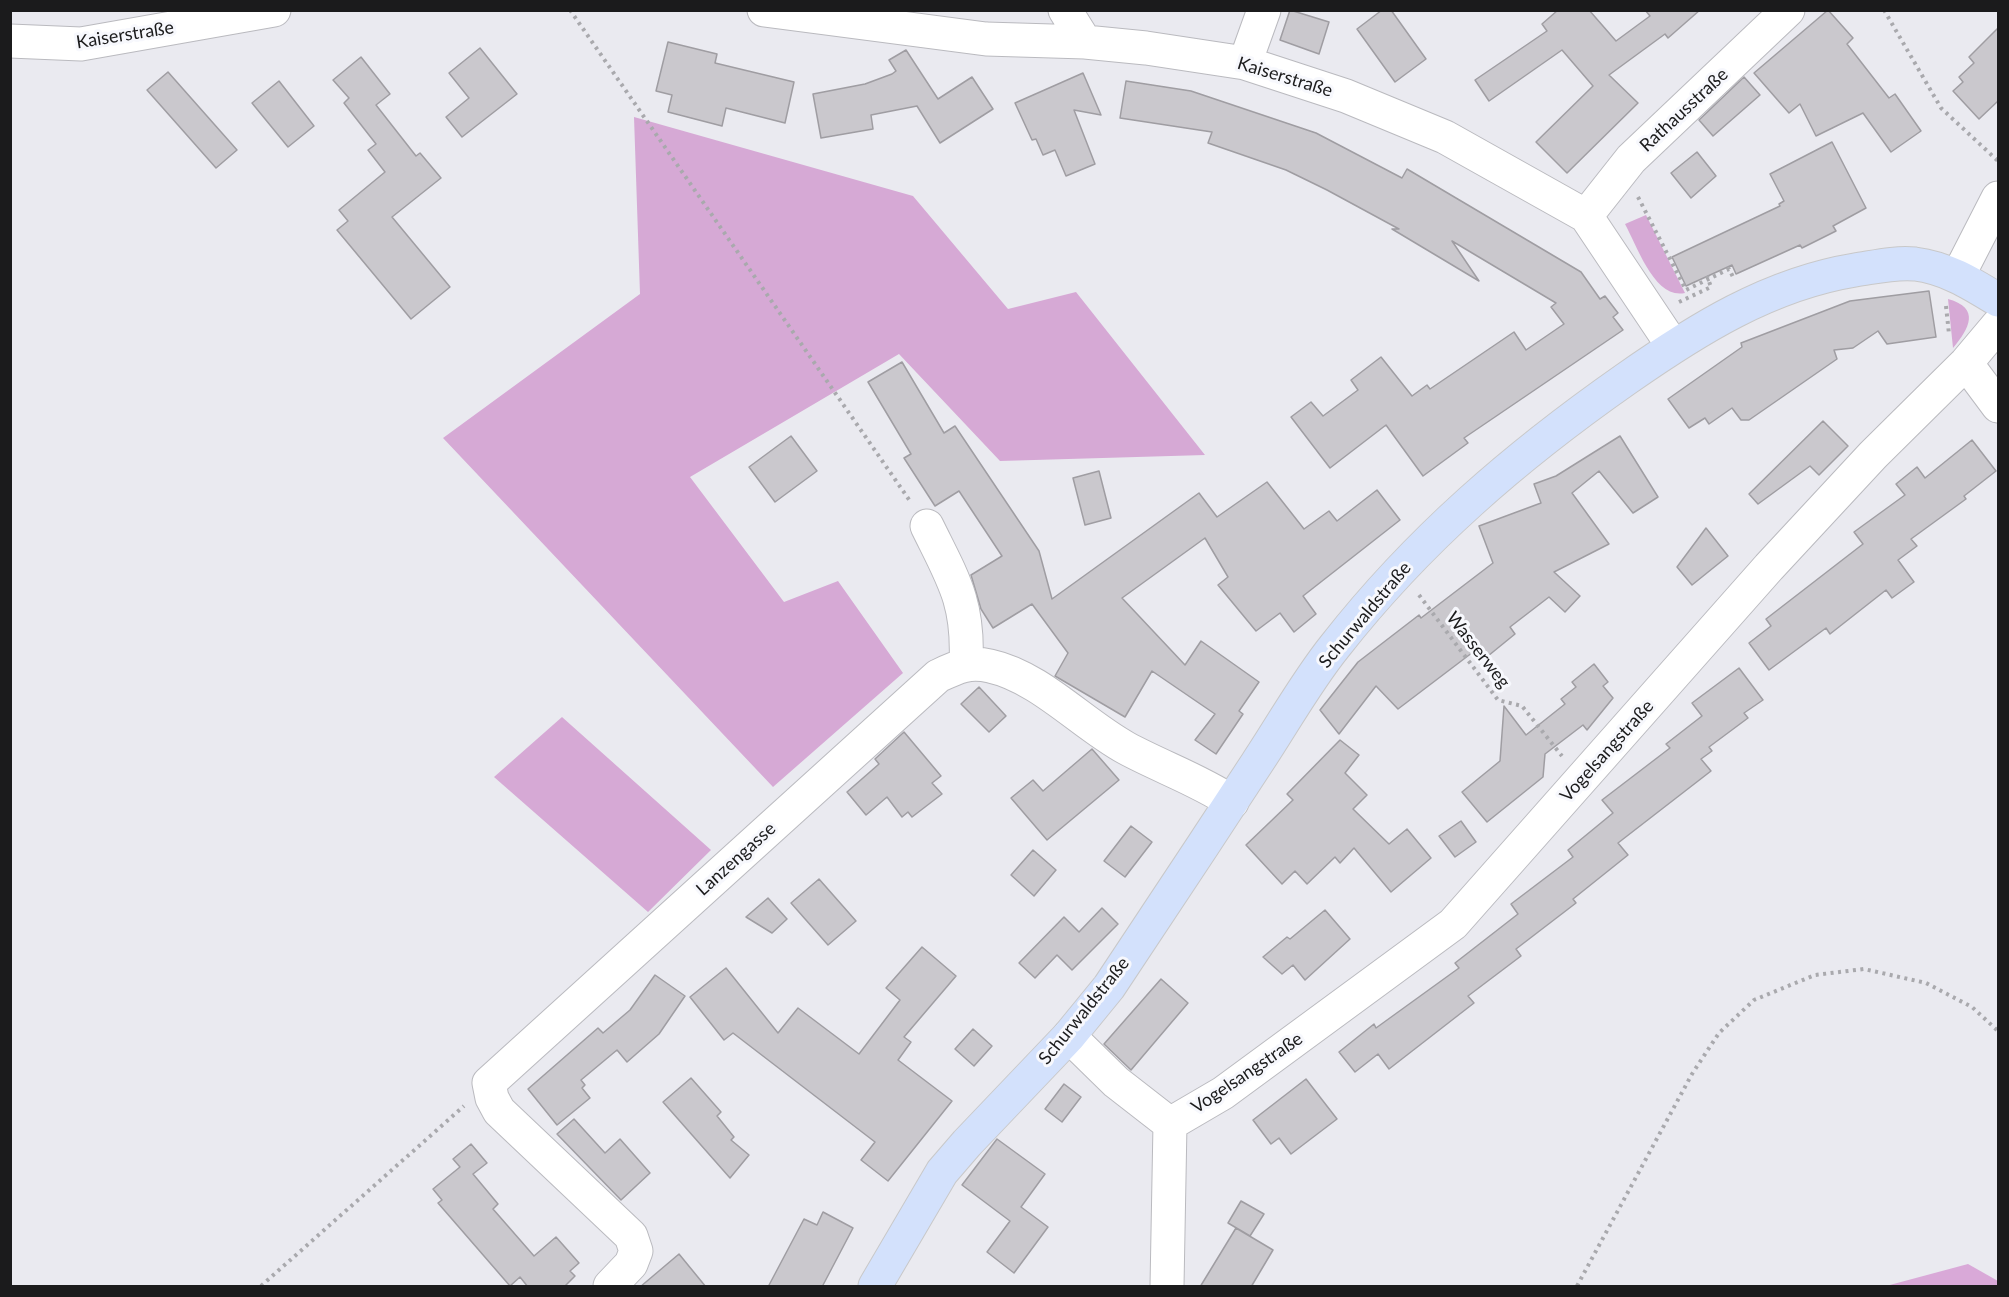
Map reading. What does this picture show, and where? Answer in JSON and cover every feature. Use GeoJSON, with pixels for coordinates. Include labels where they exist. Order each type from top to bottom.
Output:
{"type":"FeatureCollection","features":[{"type":"Feature","properties":{"kind":"main road","name":"Schurwaldstraße"},"geometry":{"type":"LineString","coordinates":[[874,1287],[942,1172],[1069,1036],[1109,987],[1334,648],[1400,570],[1493,479],[1575,414],[1672,346],[1729,313],[1793,285],[1839,273],[1889,264],[1912,264],[1947,272],[1998,300]]}},
{"type":"Feature","properties":{"kind":"street","name":"Kaiserstraße"},"geometry":{"type":"LineString","coordinates":[[10,42],[81,44],[274,10]]}},
{"type":"Feature","properties":{"kind":"street","name":"Kaiserstraße"},"geometry":{"type":"LineString","coordinates":[[765,10],[986,39],[1085,42],[1245,63],[1346,96],[1445,137],[1586,216],[1672,346]]}},
{"type":"Feature","properties":{"kind":"street"},"geometry":{"type":"LineString","coordinates":[[1065,10],[1085,42]]}},
{"type":"Feature","properties":{"kind":"street"},"geometry":{"type":"LineString","coordinates":[[1245,63],[1264,10]]}},
{"type":"Feature","properties":{"kind":"street","name":"Rathausstraße"},"geometry":{"type":"LineString","coordinates":[[1586,216],[1622,170],[1788,10]]}},
{"type":"Feature","properties":{"kind":"street"},"geometry":{"type":"LineString","coordinates":[[1947,272],[1998,198]]}},
{"type":"Feature","properties":{"kind":"street","name":"Vogelsangstraße"},"geometry":{"type":"LineString","coordinates":[[1170,1124],[1223,1093],[1453,924],[1769,567],[1873,455],[1960,369],[1998,325]]}},
{"type":"Feature","properties":{"kind":"street"},"geometry":{"type":"LineString","coordinates":[[1960,369],[1998,406]]}},
{"type":"Feature","properties":{"kind":"street"},"geometry":{"type":"LineString","coordinates":[[927,526],[962,599],[967,632],[966,663],[991,666],[1035,686],[1125,748],[1216,791],[1232,802]]}},
{"type":"Feature","properties":{"kind":"street","name":"Lanzengasse"},"geometry":{"type":"LineString","coordinates":[[489,1083],[931,682],[966,663]]}},
{"type":"Feature","properties":{"kind":"street"},"geometry":{"type":"LineString","coordinates":[[1069,1036],[1116,1082],[1170,1124],[1167,1287]]}},
{"type":"Feature","properties":{"kind":"street"},"geometry":{"type":"LineString","coordinates":[[489,1083],[492,1098],[499,1111],[631,1236],[636,1251],[631,1264],[610,1287]]}},
{"type":"Feature","properties":{"kind":"path"},"geometry":{"type":"LineString","coordinates":[[570,10],[927,526]]}},
{"type":"Feature","properties":{"kind":"path"},"geometry":{"type":"LineString","coordinates":[[1884,10],[1941,108],[1998,162]]}},
{"type":"Feature","properties":{"kind":"path"},"geometry":{"type":"LineString","coordinates":[[1622,170],[1648,214],[1686,290],[1707,278],[1729,269],[1730,271]]}},
{"type":"Feature","properties":{"kind":"path"},"geometry":{"type":"LineString","coordinates":[[1947,272],[1946,301],[1960,369]]}},
{"type":"Feature","properties":{"kind":"path"},"geometry":{"type":"LineString","coordinates":[[1691,296],[1712,286],[1707,278]]}},
{"type":"Feature","properties":{"kind":"path","name":"Wasserweg"},"geometry":{"type":"LineString","coordinates":[[1400,570],[1498,700],[1522,706],[1567,761]]}},
{"type":"Feature","properties":{"kind":"path"},"geometry":{"type":"LineString","coordinates":[[1577,1287],[1692,1074],[1719,1033],[1754,1000],[1815,975],[1864,969],[1926,983],[1972,1007],[1998,1031]]}},
{"type":"Feature","properties":{"kind":"path"},"geometry":{"type":"LineString","coordinates":[[261,1287],[489,1083]]}},
{"type":"Feature","properties":{"kind":"shaded area"},"geometry":{"type":"Polygon","coordinates":[[[634,117],[913,196],[1008,309],[1076,292],[1205,455],[1000,461],[899,354],[690,477],[784,602],[838,581],[903,673],[773,787],[443,438],[640,294],[634,117]]]}},
{"type":"Feature","properties":{"kind":"shaded area"},"geometry":{"type":"Polygon","coordinates":[[[1646,215],[1685,293],[1674,293],[1665,288],[1656,280],[1641,257],[1625,224],[1646,215]]]}},
{"type":"Feature","properties":{"kind":"shaded area"},"geometry":{"type":"Polygon","coordinates":[[[1948,299],[1965,308],[1969,320],[1964,334],[1953,348],[1948,299]]]}},
{"type":"Feature","properties":{"kind":"shaded area"},"geometry":{"type":"Polygon","coordinates":[[[562,717],[711,850],[648,912],[494,777],[562,717]]]}},
{"type":"Feature","properties":{"kind":"shaded area"},"geometry":{"type":"Polygon","coordinates":[[[1968,1264],[1998,1281],[1998,1286],[1886,1286],[1968,1264]]]}},
{"type":"Feature","properties":{"kind":"building"},"geometry":{"type":"Polygon","coordinates":[[[1290,10],[1329,22],[1319,54],[1280,40],[1290,10]]]}},
{"type":"Feature","properties":{"kind":"building"},"geometry":{"type":"Polygon","coordinates":[[[1382,10],[1391,10],[1426,59],[1395,82],[1357,29],[1382,10]]]}},
{"type":"Feature","properties":{"kind":"building"},"geometry":{"type":"Polygon","coordinates":[[[1558,10],[1589,10],[1616,41],[1650,16],[1645,10],[1700,10],[1668,38],[1665,34],[1609,75],[1638,103],[1567,173],[1536,142],[1593,86],[1562,50],[1489,101],[1475,80],[1547,31],[1542,24],[1558,10]]]}},
{"type":"Feature","properties":{"kind":"building"},"geometry":{"type":"Polygon","coordinates":[[[1828,10],[1853,38],[1847,44],[1889,98],[1895,94],[1921,131],[1891,152],[1863,113],[1816,136],[1800,104],[1789,113],[1754,73],[1828,10]]]}},
{"type":"Feature","properties":{"kind":"building"},"geometry":{"type":"Polygon","coordinates":[[[1998,28],[1998,101],[1979,119],[1953,91],[1963,82],[1959,77],[1974,63],[1969,57],[1998,28]]]}},
{"type":"Feature","properties":{"kind":"building"},"geometry":{"type":"Polygon","coordinates":[[[668,42],[717,54],[715,63],[794,82],[785,123],[726,108],[722,126],[668,112],[672,95],[656,91],[668,42]]]}},
{"type":"Feature","properties":{"kind":"building"},"geometry":{"type":"Polygon","coordinates":[[[480,48],[517,94],[462,137],[446,117],[469,98],[449,73],[480,48]]]}},
{"type":"Feature","properties":{"kind":"building"},"geometry":{"type":"Polygon","coordinates":[[[906,50],[938,99],[972,77],[993,109],[940,143],[917,106],[871,115],[873,129],[821,138],[813,94],[865,84],[892,74],[896,71],[889,60],[906,50]]]}},
{"type":"Feature","properties":{"kind":"building"},"geometry":{"type":"Polygon","coordinates":[[[361,57],[390,94],[376,105],[416,156],[420,153],[441,178],[392,217],[450,287],[411,319],[337,230],[348,221],[339,210],[385,172],[368,150],[376,144],[344,103],[349,98],[333,80],[361,57]]]}},
{"type":"Feature","properties":{"kind":"building"},"geometry":{"type":"Polygon","coordinates":[[[168,72],[237,150],[216,168],[147,90],[168,72]]]}},
{"type":"Feature","properties":{"kind":"building"},"geometry":{"type":"Polygon","coordinates":[[[1083,73],[1101,115],[1074,110],[1095,164],[1066,176],[1055,150],[1043,155],[1036,139],[1032,140],[1015,103],[1083,73]]]}},
{"type":"Feature","properties":{"kind":"building"},"geometry":{"type":"Polygon","coordinates":[[[1744,77],[1760,95],[1713,136],[1699,120],[1744,77]]]}},
{"type":"Feature","properties":{"kind":"building"},"geometry":{"type":"Polygon","coordinates":[[[279,81],[314,126],[288,147],[252,103],[279,81]]]}},
{"type":"Feature","properties":{"kind":"building"},"geometry":{"type":"Polygon","coordinates":[[[1126,81],[1191,91],[1316,133],[1402,178],[1407,169],[1581,272],[1600,299],[1605,296],[1618,313],[1613,317],[1623,330],[1464,438],[1468,443],[1423,476],[1386,425],[1330,468],[1291,417],[1311,402],[1323,416],[1358,390],[1351,380],[1381,357],[1412,396],[1427,385],[1430,389],[1514,332],[1526,350],[1564,324],[1551,307],[1556,303],[1452,241],[1479,281],[1392,229],[1399,229],[1327,190],[1286,170],[1208,143],[1212,132],[1120,118],[1126,81]]]}},
{"type":"Feature","properties":{"kind":"building"},"geometry":{"type":"Polygon","coordinates":[[[1832,142],[1866,208],[1833,226],[1836,231],[1802,248],[1800,245],[1736,274],[1732,265],[1686,286],[1672,257],[1780,206],[1779,204],[1784,201],[1770,174],[1832,142]]]}},
{"type":"Feature","properties":{"kind":"building"},"geometry":{"type":"Polygon","coordinates":[[[1697,152],[1716,176],[1691,198],[1671,173],[1697,152]]]}},
{"type":"Feature","properties":{"kind":"building"},"geometry":{"type":"Polygon","coordinates":[[[1929,291],[1936,337],[1887,344],[1878,331],[1853,348],[1834,350],[1837,359],[1749,420],[1741,420],[1732,408],[1709,424],[1705,418],[1689,428],[1668,399],[1742,347],[1741,343],[1850,301],[1929,291]]]}},
{"type":"Feature","properties":{"kind":"building"},"geometry":{"type":"Polygon","coordinates":[[[902,362],[944,433],[955,426],[1039,551],[1052,599],[1199,493],[1217,517],[1267,482],[1304,529],[1329,511],[1337,521],[1377,490],[1400,520],[1303,596],[1316,614],[1294,632],[1280,613],[1256,631],[1218,585],[1228,577],[1205,538],[1122,598],[1185,665],[1201,641],[1259,682],[1239,711],[1243,714],[1216,754],[1195,740],[1215,714],[1152,671],[1125,717],[1055,676],[1068,653],[1032,604],[993,628],[981,609],[971,575],[1002,556],[959,491],[935,506],[904,458],[911,454],[868,382],[902,362]]]}},
{"type":"Feature","properties":{"kind":"building"},"geometry":{"type":"Polygon","coordinates":[[[1823,421],[1848,446],[1819,475],[1810,466],[1758,504],[1749,494],[1823,421]]]}},
{"type":"Feature","properties":{"kind":"building"},"geometry":{"type":"Polygon","coordinates":[[[791,436],[817,471],[775,502],[749,467],[791,436]]]}},
{"type":"Feature","properties":{"kind":"building"},"geometry":{"type":"Polygon","coordinates":[[[1620,436],[1658,497],[1633,513],[1599,471],[1572,493],[1609,544],[1554,572],[1580,596],[1565,612],[1549,597],[1510,627],[1515,634],[1488,656],[1481,646],[1398,709],[1376,686],[1339,734],[1320,710],[1358,662],[1419,615],[1421,618],[1493,563],[1479,526],[1541,503],[1534,484],[1556,476],[1620,436]]]}},
{"type":"Feature","properties":{"kind":"building"},"geometry":{"type":"Polygon","coordinates":[[[1972,440],[1996,471],[1964,496],[1966,499],[1911,539],[1917,546],[1898,560],[1914,582],[1892,598],[1886,590],[1830,634],[1826,628],[1769,670],[1749,643],[1771,626],[1766,619],[1863,544],[1854,532],[1905,495],[1896,484],[1917,467],[1925,478],[1972,440]]]}},
{"type":"Feature","properties":{"kind":"building"},"geometry":{"type":"Polygon","coordinates":[[[1099,471],[1111,518],[1085,525],[1073,478],[1099,471]]]}},
{"type":"Feature","properties":{"kind":"building"},"geometry":{"type":"Polygon","coordinates":[[[1706,528],[1728,556],[1692,585],[1677,567],[1706,528]]]}},
{"type":"Feature","properties":{"kind":"building"},"geometry":{"type":"Polygon","coordinates":[[[1594,664],[1608,682],[1603,686],[1613,698],[1587,730],[1583,725],[1545,754],[1543,777],[1487,822],[1462,792],[1500,761],[1504,706],[1526,735],[1565,704],[1561,699],[1576,687],[1572,682],[1594,664]]]}},
{"type":"Feature","properties":{"kind":"building"},"geometry":{"type":"Polygon","coordinates":[[[1739,668],[1763,700],[1744,713],[1748,718],[1709,747],[1712,751],[1701,759],[1711,771],[1618,843],[1628,855],[1573,899],[1576,903],[1516,949],[1521,956],[1468,996],[1474,1003],[1389,1069],[1378,1054],[1355,1072],[1339,1052],[1374,1024],[1376,1028],[1459,968],[1455,963],[1518,914],[1511,904],[1573,857],[1568,850],[1613,813],[1602,800],[1670,748],[1666,744],[1702,716],[1692,703],[1739,668]]]}},
{"type":"Feature","properties":{"kind":"building"},"geometry":{"type":"Polygon","coordinates":[[[979,687],[1006,716],[989,732],[961,704],[979,687]]]}},
{"type":"Feature","properties":{"kind":"building"},"geometry":{"type":"Polygon","coordinates":[[[904,732],[941,776],[932,783],[942,794],[912,817],[908,812],[902,817],[887,797],[866,815],[847,792],[879,764],[875,759],[904,732]]]}},
{"type":"Feature","properties":{"kind":"building"},"geometry":{"type":"Polygon","coordinates":[[[1340,740],[1359,755],[1345,773],[1367,795],[1353,809],[1389,844],[1407,829],[1431,858],[1391,892],[1354,848],[1340,863],[1335,857],[1307,884],[1295,871],[1282,884],[1246,845],[1293,800],[1287,794],[1340,740]]]}},
{"type":"Feature","properties":{"kind":"building"},"geometry":{"type":"Polygon","coordinates":[[[1092,749],[1119,780],[1047,840],[1011,798],[1033,780],[1043,791],[1092,749]]]}},
{"type":"Feature","properties":{"kind":"building"},"geometry":{"type":"Polygon","coordinates":[[[1461,821],[1476,842],[1455,857],[1439,836],[1461,821]]]}},
{"type":"Feature","properties":{"kind":"building"},"geometry":{"type":"Polygon","coordinates":[[[1131,826],[1152,842],[1125,877],[1104,861],[1131,826]]]}},
{"type":"Feature","properties":{"kind":"building"},"geometry":{"type":"Polygon","coordinates":[[[1033,850],[1056,870],[1034,896],[1011,875],[1033,850]]]}},
{"type":"Feature","properties":{"kind":"building"},"geometry":{"type":"Polygon","coordinates":[[[819,879],[856,921],[828,945],[791,903],[819,879]]]}},
{"type":"Feature","properties":{"kind":"building"},"geometry":{"type":"Polygon","coordinates":[[[768,898],[787,919],[772,933],[746,917],[768,898]]]}},
{"type":"Feature","properties":{"kind":"building"},"geometry":{"type":"Polygon","coordinates":[[[1102,908],[1118,924],[1072,970],[1057,955],[1035,978],[1019,963],[1064,917],[1079,932],[1102,908]]]}},
{"type":"Feature","properties":{"kind":"building"},"geometry":{"type":"Polygon","coordinates":[[[1325,910],[1350,939],[1305,980],[1293,965],[1282,974],[1263,957],[1287,937],[1290,939],[1325,910]]]}},
{"type":"Feature","properties":{"kind":"building"},"geometry":{"type":"Polygon","coordinates":[[[922,947],[956,976],[904,1037],[911,1042],[898,1060],[952,1101],[888,1181],[861,1160],[875,1142],[733,1033],[724,1040],[690,997],[726,968],[778,1033],[798,1008],[859,1054],[900,1000],[886,988],[922,947]]]}},
{"type":"Feature","properties":{"kind":"building"},"geometry":{"type":"Polygon","coordinates":[[[655,975],[685,996],[659,1034],[627,1062],[617,1050],[581,1080],[585,1085],[582,1088],[590,1098],[557,1125],[528,1089],[598,1028],[603,1033],[630,1010],[655,975]]]}},
{"type":"Feature","properties":{"kind":"building"},"geometry":{"type":"Polygon","coordinates":[[[1161,979],[1188,1003],[1131,1070],[1104,1044],[1161,979]]]}},
{"type":"Feature","properties":{"kind":"building"},"geometry":{"type":"Polygon","coordinates":[[[973,1029],[992,1046],[974,1066],[955,1049],[973,1029]]]}},
{"type":"Feature","properties":{"kind":"building"},"geometry":{"type":"Polygon","coordinates":[[[691,1078],[721,1112],[717,1116],[734,1137],[731,1140],[749,1155],[730,1178],[663,1102],[691,1078]]]}},
{"type":"Feature","properties":{"kind":"building"},"geometry":{"type":"Polygon","coordinates":[[[1306,1079],[1337,1119],[1291,1154],[1279,1138],[1271,1144],[1253,1120],[1306,1079]]]}},
{"type":"Feature","properties":{"kind":"building"},"geometry":{"type":"Polygon","coordinates":[[[1064,1084],[1081,1097],[1062,1122],[1045,1109],[1064,1084]]]}},
{"type":"Feature","properties":{"kind":"building"},"geometry":{"type":"Polygon","coordinates":[[[574,1119],[605,1153],[620,1139],[650,1173],[621,1200],[557,1134],[574,1119]]]}},
{"type":"Feature","properties":{"kind":"building"},"geometry":{"type":"Polygon","coordinates":[[[997,1139],[1045,1174],[1021,1207],[1048,1227],[1014,1273],[987,1252],[1010,1221],[962,1185],[997,1139]]]}},
{"type":"Feature","properties":{"kind":"building"},"geometry":{"type":"Polygon","coordinates":[[[471,1144],[487,1163],[473,1174],[498,1204],[493,1209],[534,1256],[556,1237],[579,1263],[570,1271],[575,1276],[564,1287],[528,1287],[520,1277],[510,1286],[438,1203],[442,1200],[433,1189],[460,1167],[453,1159],[471,1144]]]}},
{"type":"Feature","properties":{"kind":"building"},"geometry":{"type":"Polygon","coordinates":[[[1241,1201],[1264,1214],[1250,1236],[1228,1223],[1241,1201]]]}},
{"type":"Feature","properties":{"kind":"building"},"geometry":{"type":"Polygon","coordinates":[[[823,1212],[853,1228],[822,1287],[768,1287],[804,1219],[817,1225],[823,1212]]]}},
{"type":"Feature","properties":{"kind":"building"},"geometry":{"type":"Polygon","coordinates":[[[1236,1228],[1273,1250],[1251,1287],[1200,1287],[1236,1228]]]}},
{"type":"Feature","properties":{"kind":"building"},"geometry":{"type":"Polygon","coordinates":[[[679,1254],[706,1287],[640,1287],[679,1254]]]}}]}
